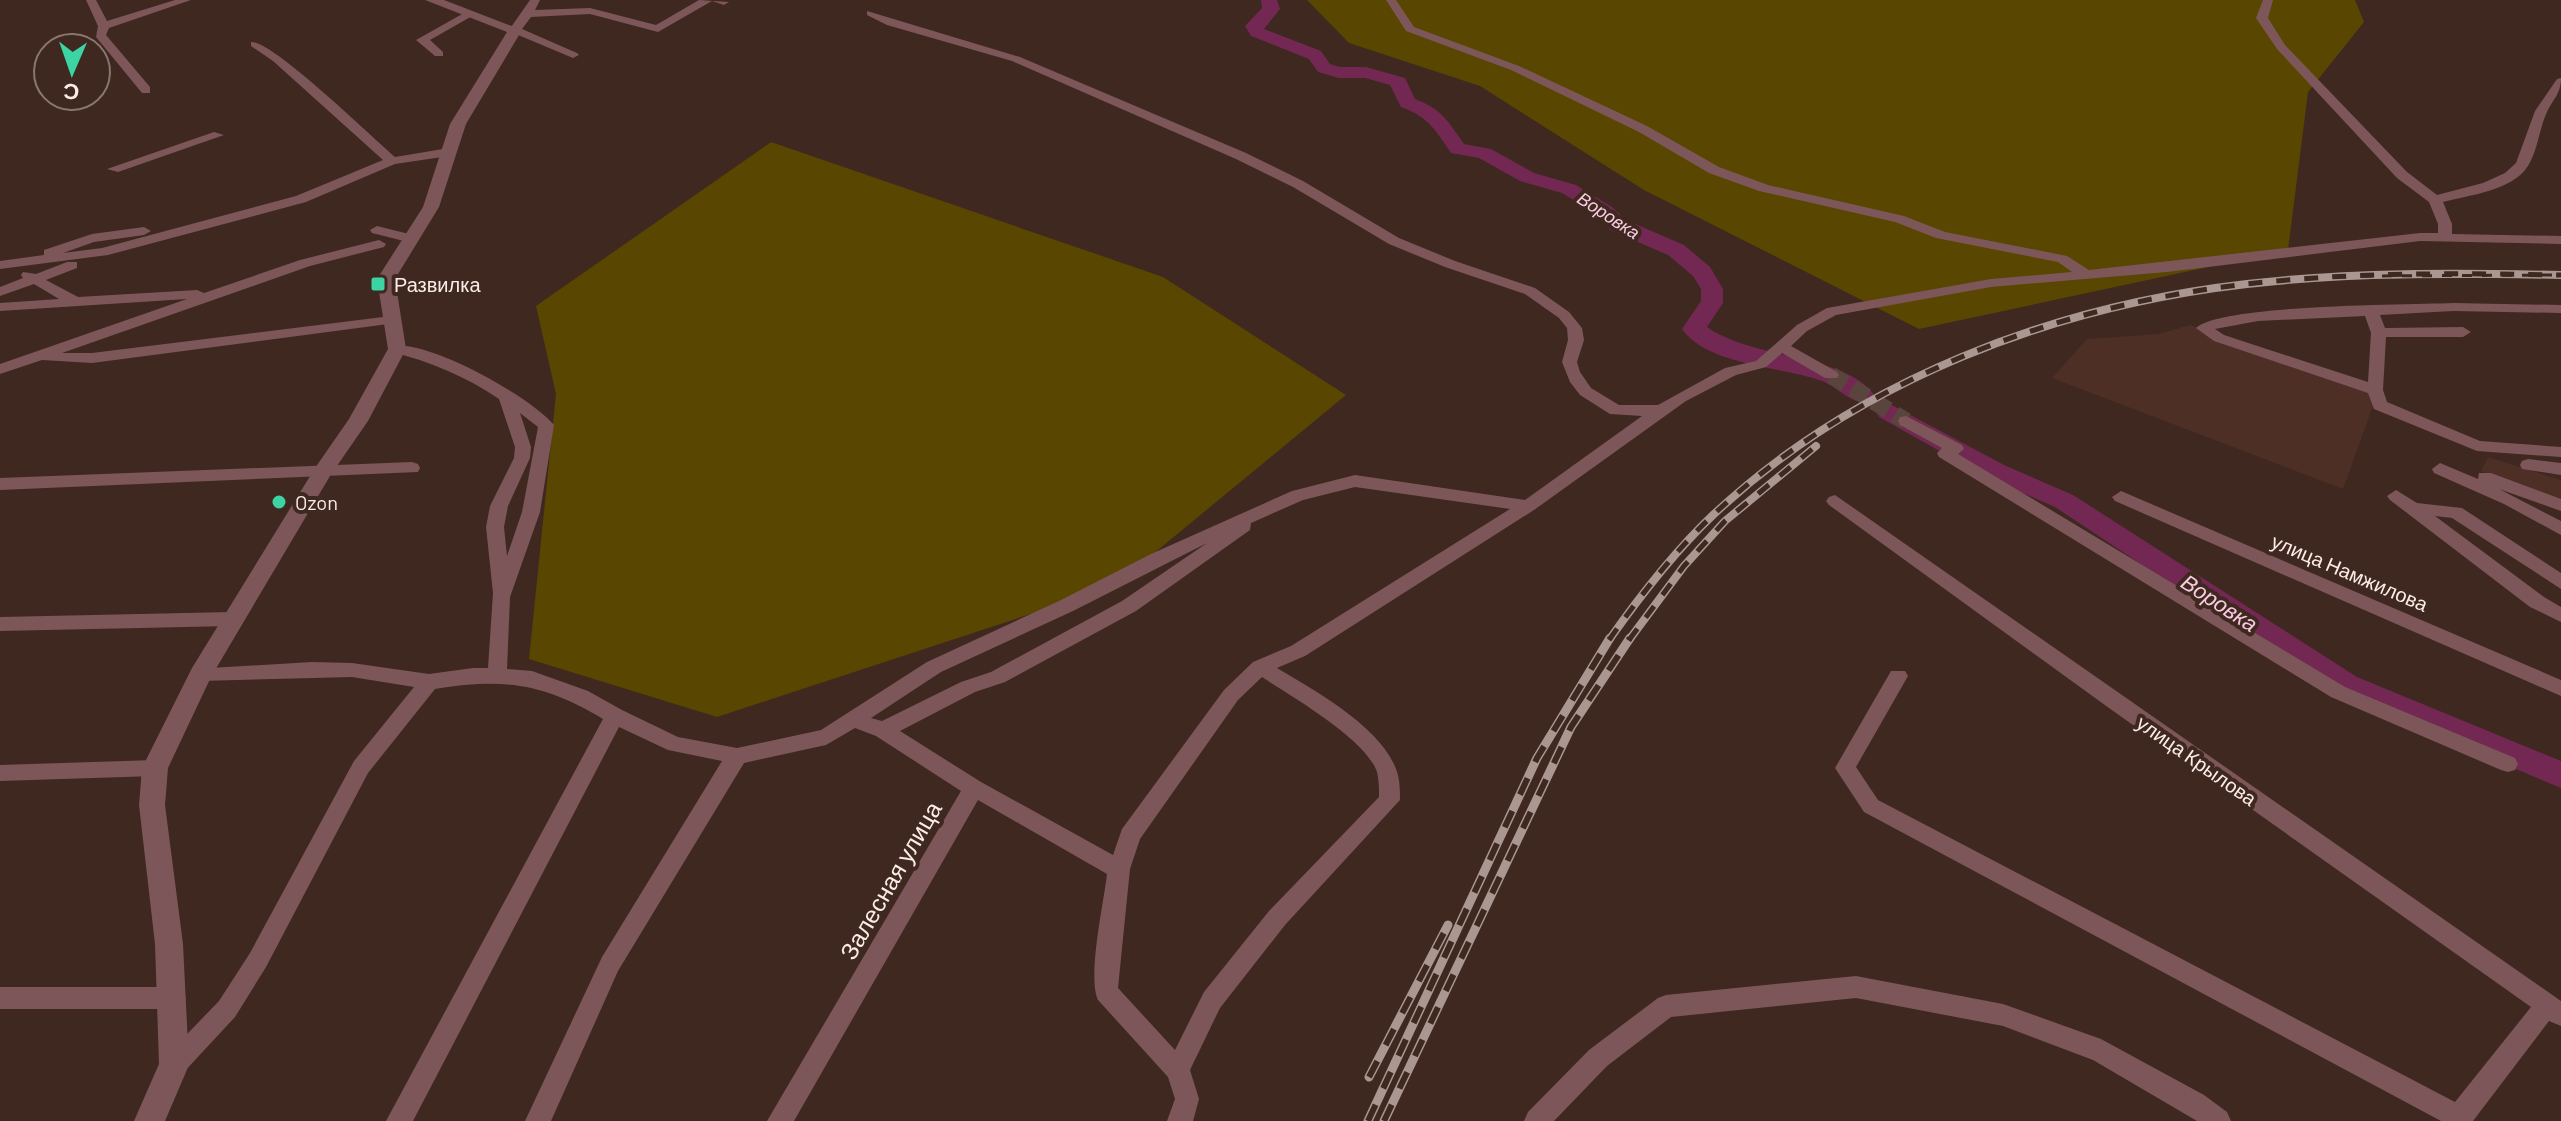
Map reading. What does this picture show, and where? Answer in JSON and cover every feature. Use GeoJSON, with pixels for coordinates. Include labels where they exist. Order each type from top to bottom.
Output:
{"type":"FeatureCollection","features":[{"type":"Feature","properties":{"kind":"street"},"geometry":{"type":"LineString","coordinates":[[91,0],[104,26]]}},
{"type":"Feature","properties":{"kind":"street"},"geometry":{"type":"LineString","coordinates":[[146,90],[100,35],[104,26],[186,0]]}},
{"type":"Feature","properties":{"kind":"street"},"geometry":{"type":"LineString","coordinates":[[432,0],[573,55]]}},
{"type":"Feature","properties":{"kind":"street"},"geometry":{"type":"LineString","coordinates":[[174,1065],[174,998],[152,805],[155,768],[200,674],[322,473],[364,412],[397,349],[386,279],[431,207],[458,124],[535,0]]}},
{"type":"Feature","properties":{"kind":"street"},"geometry":{"type":"LineString","coordinates":[[528,14],[590,11],[658,29],[707,0]]}},
{"type":"Feature","properties":{"kind":"street"},"geometry":{"type":"LineString","coordinates":[[1391,0],[1410,29],[1515,68],[1676,146],[1714,170],[1764,188],[1899,219],[1941,235],[2062,259],[2085,274]]}},
{"type":"Feature","properties":{"kind":"street"},"geometry":{"type":"LineString","coordinates":[[2268,0],[2262,18],[2281,47],[2402,175],[2435,200],[2445,224],[2445,235]]}},
{"type":"Feature","properties":{"kind":"street"},"geometry":{"type":"LineString","coordinates":[[871,13],[891,23],[1016,59],[1110,98],[1298,184],[1394,241],[1530,291],[1564,315],[1574,328],[1576,340],[1568,351],[1569,366],[1577,382],[1590,396],[1617,410],[1661,410]]}},
{"type":"Feature","properties":{"kind":"street"},"geometry":{"type":"LineString","coordinates":[[439,54],[422,40],[468,15]]}},
{"type":"Feature","properties":{"kind":"street"},"geometry":{"type":"LineString","coordinates":[[255,44],[277,59],[392,161]]}},
{"type":"Feature","properties":{"kind":"street"},"geometry":{"type":"LineString","coordinates":[[2435,200],[2488,186],[2510,176],[2522,165],[2541,111],[2561,82]]}},
{"type":"Feature","properties":{"kind":"street"},"geometry":{"type":"LineString","coordinates":[[113,169],[218,135]]}},
{"type":"Feature","properties":{"kind":"street"},"geometry":{"type":"LineString","coordinates":[[0,292],[103,252],[301,199],[392,161],[449,152]]}},
{"type":"Feature","properties":{"kind":"street"},"geometry":{"type":"LineString","coordinates":[[6,264],[92,238],[179,230]]}},
{"type":"Feature","properties":{"kind":"street"},"geometry":{"type":"LineString","coordinates":[[1180,1121],[1187,1099],[1178,1070],[1106,992],[1119,869],[1130,835],[1231,695],[1260,667],[1298,651],[1528,506],[1661,410],[1731,371],[1761,364],[1816,318],[1856,304],[1991,283],[2167,268],[2279,252],[2445,235],[2561,240]]}},
{"type":"Feature","properties":{"kind":"street"},"geometry":{"type":"LineString","coordinates":[[0,369],[378,237],[412,239]]}},
{"type":"Feature","properties":{"kind":"street"},"geometry":{"type":"LineString","coordinates":[[6,264],[103,252]]}},
{"type":"Feature","properties":{"kind":"street"},"geometry":{"type":"LineString","coordinates":[[6,264],[77,303]]}},
{"type":"Feature","properties":{"kind":"street"},"geometry":{"type":"LineString","coordinates":[[0,307],[221,293]]}},
{"type":"Feature","properties":{"kind":"street"},"geometry":{"type":"LineString","coordinates":[[2375,390],[2219,338],[2204,328],[2242,319],[2371,311],[2453,307],[2560,310]]}},
{"type":"Feature","properties":{"kind":"street"},"geometry":{"type":"LineString","coordinates":[[2371,311],[2379,333],[2375,390],[2380,405],[2477,446],[2561,452]]}},
{"type":"Feature","properties":{"kind":"street"},"geometry":{"type":"LineString","coordinates":[[36,357],[92,358],[391,320]]}},
{"type":"Feature","properties":{"kind":"street"},"geometry":{"type":"LineString","coordinates":[[2379,333],[2463,332]]}},
{"type":"Feature","properties":{"kind":"street"},"geometry":{"type":"LineString","coordinates":[[1782,347],[1831,375]]}},
{"type":"Feature","properties":{"kind":"street"},"geometry":{"type":"LineString","coordinates":[[397,349],[418,351],[471,375],[507,399],[523,405],[546,425],[535,488],[519,549],[501,597]]}},
{"type":"Feature","properties":{"kind":"street"},"geometry":{"type":"LineString","coordinates":[[507,399],[519,429],[522,458],[535,488]]}},
{"type":"Feature","properties":{"kind":"street"},"geometry":{"type":"LineString","coordinates":[[1906,421],[2338,692],[2508,764]]}},
{"type":"Feature","properties":{"kind":"street"},"geometry":{"type":"LineString","coordinates":[[497,675],[501,597],[495,527],[499,506],[522,458]]}},
{"type":"Feature","properties":{"kind":"street"},"geometry":{"type":"LineString","coordinates":[[2528,465],[2561,469]]}},
{"type":"Feature","properties":{"kind":"street"},"geometry":{"type":"LineString","coordinates":[[2561,505],[2444,466],[2561,529]]}},
{"type":"Feature","properties":{"kind":"street"},"geometry":{"type":"LineString","coordinates":[[0,484],[412,468]]}},
{"type":"Feature","properties":{"kind":"street"},"geometry":{"type":"LineString","coordinates":[[200,674],[352,670],[429,682],[473,675],[497,675],[552,684],[675,744],[737,756],[826,737],[934,667],[970,648],[1298,495],[1355,481],[1528,506]]}},
{"type":"Feature","properties":{"kind":"street"},"geometry":{"type":"LineString","coordinates":[[2396,496],[2537,602],[2561,615]]}},
{"type":"Feature","properties":{"kind":"street","name":"улица Намжилова"},"geometry":{"type":"LineString","coordinates":[[2121,497],[2561,688]]}},
{"type":"Feature","properties":{"kind":"street","name":"улица Крылова"},"geometry":{"type":"LineString","coordinates":[[1835,501],[2554,1010]]}},
{"type":"Feature","properties":{"kind":"street"},"geometry":{"type":"LineString","coordinates":[[2416,509],[2456,512],[2561,582]]}},
{"type":"Feature","properties":{"kind":"street"},"geometry":{"type":"LineString","coordinates":[[883,730],[968,687],[998,677],[1129,606],[1236,534],[1257,513]]}},
{"type":"Feature","properties":{"kind":"street"},"geometry":{"type":"LineString","coordinates":[[0,624],[232,619]]}},
{"type":"Feature","properties":{"kind":"street"},"geometry":{"type":"LineString","coordinates":[[1178,1070],[1212,1000],[1277,918],[1389,800],[1385,764],[1364,741],[1312,699],[1260,667]]}},
{"type":"Feature","properties":{"kind":"street"},"geometry":{"type":"LineString","coordinates":[[1898,676],[1845,768],[1871,806],[2460,1119],[2554,1010]]}},
{"type":"Feature","properties":{"kind":"street"},"geometry":{"type":"LineString","coordinates":[[149,1121],[174,1065],[227,1009],[258,960],[361,767],[429,682]]}},
{"type":"Feature","properties":{"kind":"street"},"geometry":{"type":"LineString","coordinates":[[399,1121],[615,716]]}},
{"type":"Feature","properties":{"kind":"street"},"geometry":{"type":"LineString","coordinates":[[851,719],[883,730],[974,788],[1119,869]]}},
{"type":"Feature","properties":{"kind":"street"},"geometry":{"type":"LineString","coordinates":[[538,1121],[610,964],[737,756]]}},
{"type":"Feature","properties":{"kind":"street"},"geometry":{"type":"LineString","coordinates":[[0,773],[155,768]]}},
{"type":"Feature","properties":{"kind":"street","name":"Залесная улица"},"geometry":{"type":"LineString","coordinates":[[780,1121],[974,788]]}},
{"type":"Feature","properties":{"kind":"street"},"geometry":{"type":"LineString","coordinates":[[1537,1121],[1598,1058],[1666,1006],[1856,987],[2003,1015],[2101,1051],[2195,1104],[2218,1121]]}},
{"type":"Feature","properties":{"kind":"street"},"geometry":{"type":"LineString","coordinates":[[0,998],[174,998]]}},
{"type":"Feature","properties":{"kind":"shaded area"},"geometry":{"type":"Polygon","coordinates":[[[1307,0],[2355,0],[2364,22],[2308,92],[2288,250],[1919,329],[1644,190],[1480,86],[1349,43],[1307,0]]]}},
{"type":"Feature","properties":{"kind":"shaded area"},"geometry":{"type":"Polygon","coordinates":[[[771,142],[1163,277],[1346,395],[1113,587],[717,717],[529,659],[556,394],[536,306],[771,142]]]}},
{"type":"Feature","properties":{"kind":"shaded area"},"geometry":{"type":"Polygon","coordinates":[[[2190,325],[2378,392],[2343,489],[2052,378],[2087,339],[2159,334],[2190,325]]]}},
{"type":"Feature","properties":{"kind":"shaded area"},"geometry":{"type":"Polygon","coordinates":[[[2488,457],[2561,480],[2561,500],[2481,471],[2488,457]]]}},
{"type":"Feature","properties":{"kind":"waterway","name":"Воровка"},"geometry":{"type":"LineString","coordinates":[[1269,0],[1271,9],[1254,26],[1257,32],[1315,55],[1324,68],[1339,73],[1366,72],[1398,82],[1408,103],[1427,110],[1436,118],[1458,149],[1484,153],[1527,177],[1569,189],[1605,211],[1618,225],[1676,250],[1702,272],[1712,289],[1712,303],[1702,313],[1694,329],[1709,340],[1742,354],[1831,376],[1863,396]]}},
{"type":"Feature","properties":{"kind":"waterway","name":"Воровка"},"geometry":{"type":"LineString","coordinates":[[1888,411],[1995,471],[2064,501],[2346,685],[2561,775]]}},
{"type":"Feature","properties":{"kind":"tunnel"},"geometry":{"type":"LineString","coordinates":[[1831,375],[1906,421]]}},
{"type":"Feature","properties":{"kind":"railway"},"geometry":{"type":"LineString","coordinates":[[1609,640],[1685,544],[1713,515],[1769,467],[1830,425],[1894,388],[1961,357],[2031,331],[2102,310],[2247,284],[2365,275],[2561,275],[2362,276]]}},
{"type":"Feature","properties":{"kind":"railway"},"geometry":{"type":"LineString","coordinates":[[1629,640],[1684,566],[1725,521],[1816,446]]}},
{"type":"Feature","properties":{"kind":"railway"},"geometry":{"type":"LineString","coordinates":[[1368,1121],[1537,758],[1610,638]]}},
{"type":"Feature","properties":{"kind":"railway"},"geometry":{"type":"LineString","coordinates":[[1384,1121],[1571,727],[1630,638]]}},
{"type":"Feature","properties":{"kind":"railway"},"geometry":{"type":"LineString","coordinates":[[1369,1077],[1448,925]]}},
{"type":"Feature","properties":{"kind":"place","name":"Развилка"},"geometry":{"type":"Point","coordinates":[378,284]}},
{"type":"Feature","properties":{"kind":"place","name":"Ozon"},"geometry":{"type":"Point","coordinates":[279,502]}}]}
